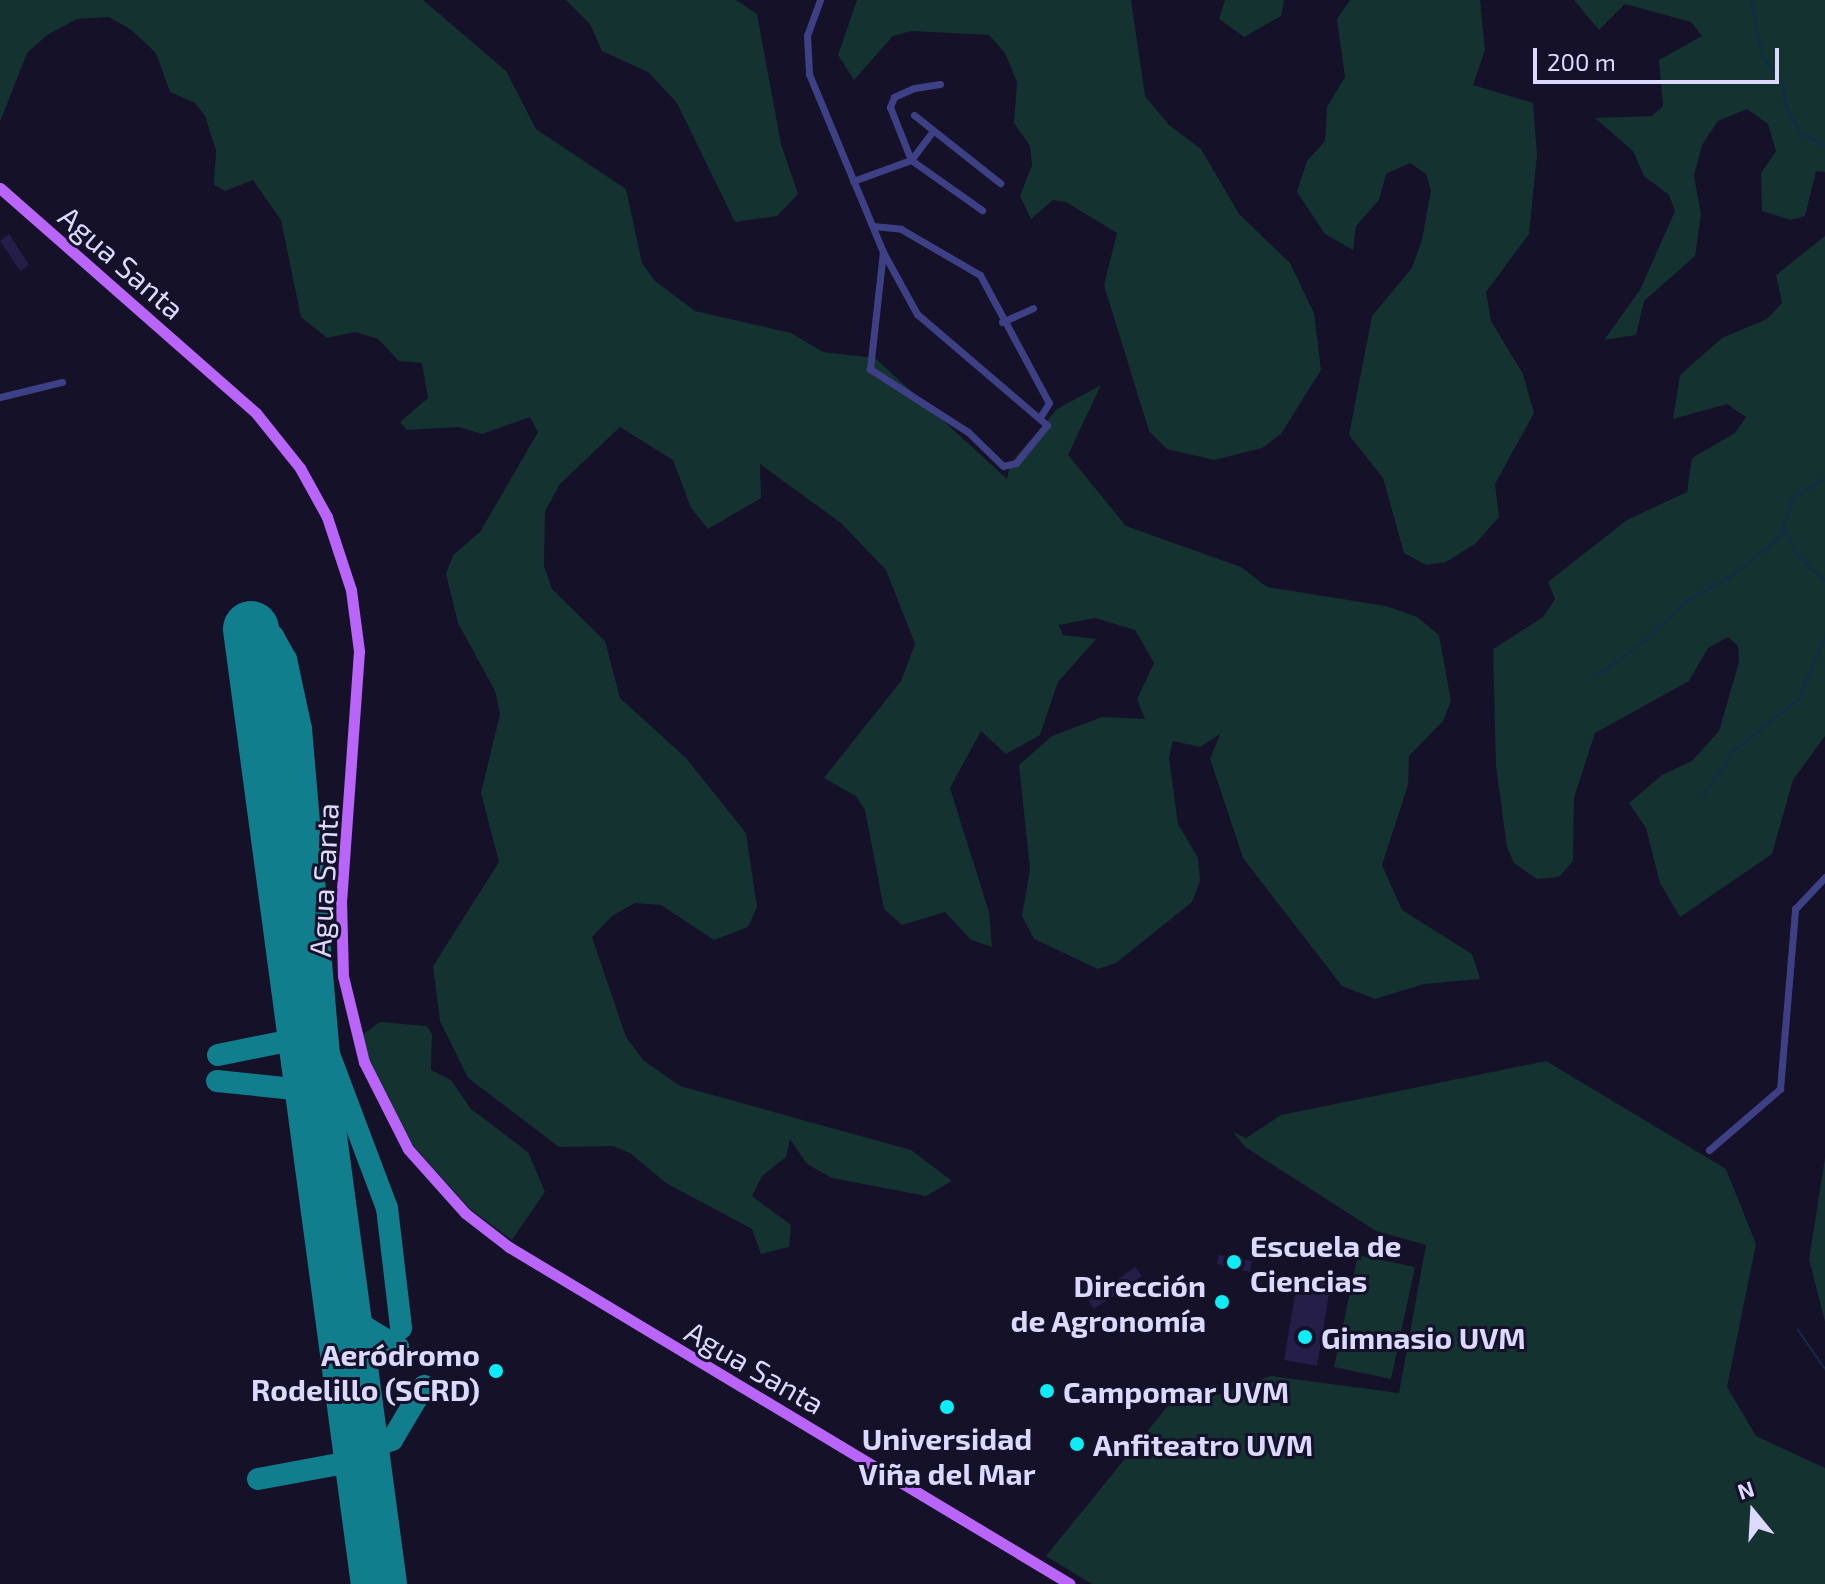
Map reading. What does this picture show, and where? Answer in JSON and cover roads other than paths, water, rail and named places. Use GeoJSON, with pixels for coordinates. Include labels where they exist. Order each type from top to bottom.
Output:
{"type":"FeatureCollection","features":[{"type":"Feature","properties":{"kind":"main road","name":"Agua Santa"},"geometry":{"type":"LineString","coordinates":[[0,188],[256,413],[300,468],[334,535],[351,590],[359,651],[341,900],[343,976],[364,1062],[408,1149],[465,1213],[509,1247],[1070,1584]]}},
{"type":"Feature","properties":{"kind":"street"},"geometry":{"type":"LineString","coordinates":[[820,0],[807,35],[807,65],[883,252],[917,314],[1041,416],[1047,425],[1016,463],[1003,466],[968,432],[870,369],[883,252]]}},
{"type":"Feature","properties":{"kind":"street"},"geometry":{"type":"LineString","coordinates":[[940,84],[914,88],[894,97],[890,107],[911,160],[982,210]]}},
{"type":"Feature","properties":{"kind":"street"},"geometry":{"type":"LineString","coordinates":[[914,115],[931,133],[1000,183]]}},
{"type":"Feature","properties":{"kind":"street"},"geometry":{"type":"LineString","coordinates":[[853,181],[911,160],[931,133]]}},
{"type":"Feature","properties":{"kind":"street"},"geometry":{"type":"LineString","coordinates":[[874,226],[901,229],[980,275],[1002,322],[1049,403],[1041,416]]}},
{"type":"Feature","properties":{"kind":"street"},"geometry":{"type":"LineString","coordinates":[[1002,322],[1033,308]]}},
{"type":"Feature","properties":{"kind":"street"},"geometry":{"type":"LineString","coordinates":[[0,397],[62,382]]}},
{"type":"Feature","properties":{"kind":"street"},"geometry":{"type":"LineString","coordinates":[[1709,1150],[1780,1089],[1795,909],[1825,877]]}},
{"type":"Feature","properties":{"kind":"waterway"},"geometry":{"type":"LineString","coordinates":[[1751,0],[1762,55],[1783,85],[1785,104],[1800,133],[1825,146]]}},
{"type":"Feature","properties":{"kind":"waterway"},"geometry":{"type":"LineString","coordinates":[[1594,677],[1643,643],[1686,601],[1732,576],[1780,537],[1792,499],[1825,478]]}},
{"type":"Feature","properties":{"kind":"waterway"},"geometry":{"type":"LineString","coordinates":[[1783,526],[1797,555],[1825,581]]}},
{"type":"Feature","properties":{"kind":"waterway"},"geometry":{"type":"LineString","coordinates":[[1703,797],[1734,751],[1798,700],[1825,637]]}},
{"type":"Feature","properties":{"kind":"waterway"},"geometry":{"type":"LineString","coordinates":[[1798,1330],[1825,1369]]}},
{"type":"Feature","properties":{"kind":"place","name":"Escuela de Ciencias"},"geometry":{"type":"Point","coordinates":[1234,1262]}},
{"type":"Feature","properties":{"kind":"place","name":"Dirección de Agronomía"},"geometry":{"type":"Point","coordinates":[1222,1302]}},
{"type":"Feature","properties":{"kind":"place","name":"Gimnasio UVM"},"geometry":{"type":"Point","coordinates":[1305,1337]}},
{"type":"Feature","properties":{"kind":"place","name":"Aeródromo Rodelillo (SCRD)"},"geometry":{"type":"Point","coordinates":[496,1371]}},
{"type":"Feature","properties":{"kind":"place","name":"Campomar UVM"},"geometry":{"type":"Point","coordinates":[1047,1391]}},
{"type":"Feature","properties":{"kind":"place","name":"Universidad Viña del Mar"},"geometry":{"type":"Point","coordinates":[947,1407]}},
{"type":"Feature","properties":{"kind":"place","name":"Anfiteatro UVM"},"geometry":{"type":"Point","coordinates":[1077,1444]}}]}
